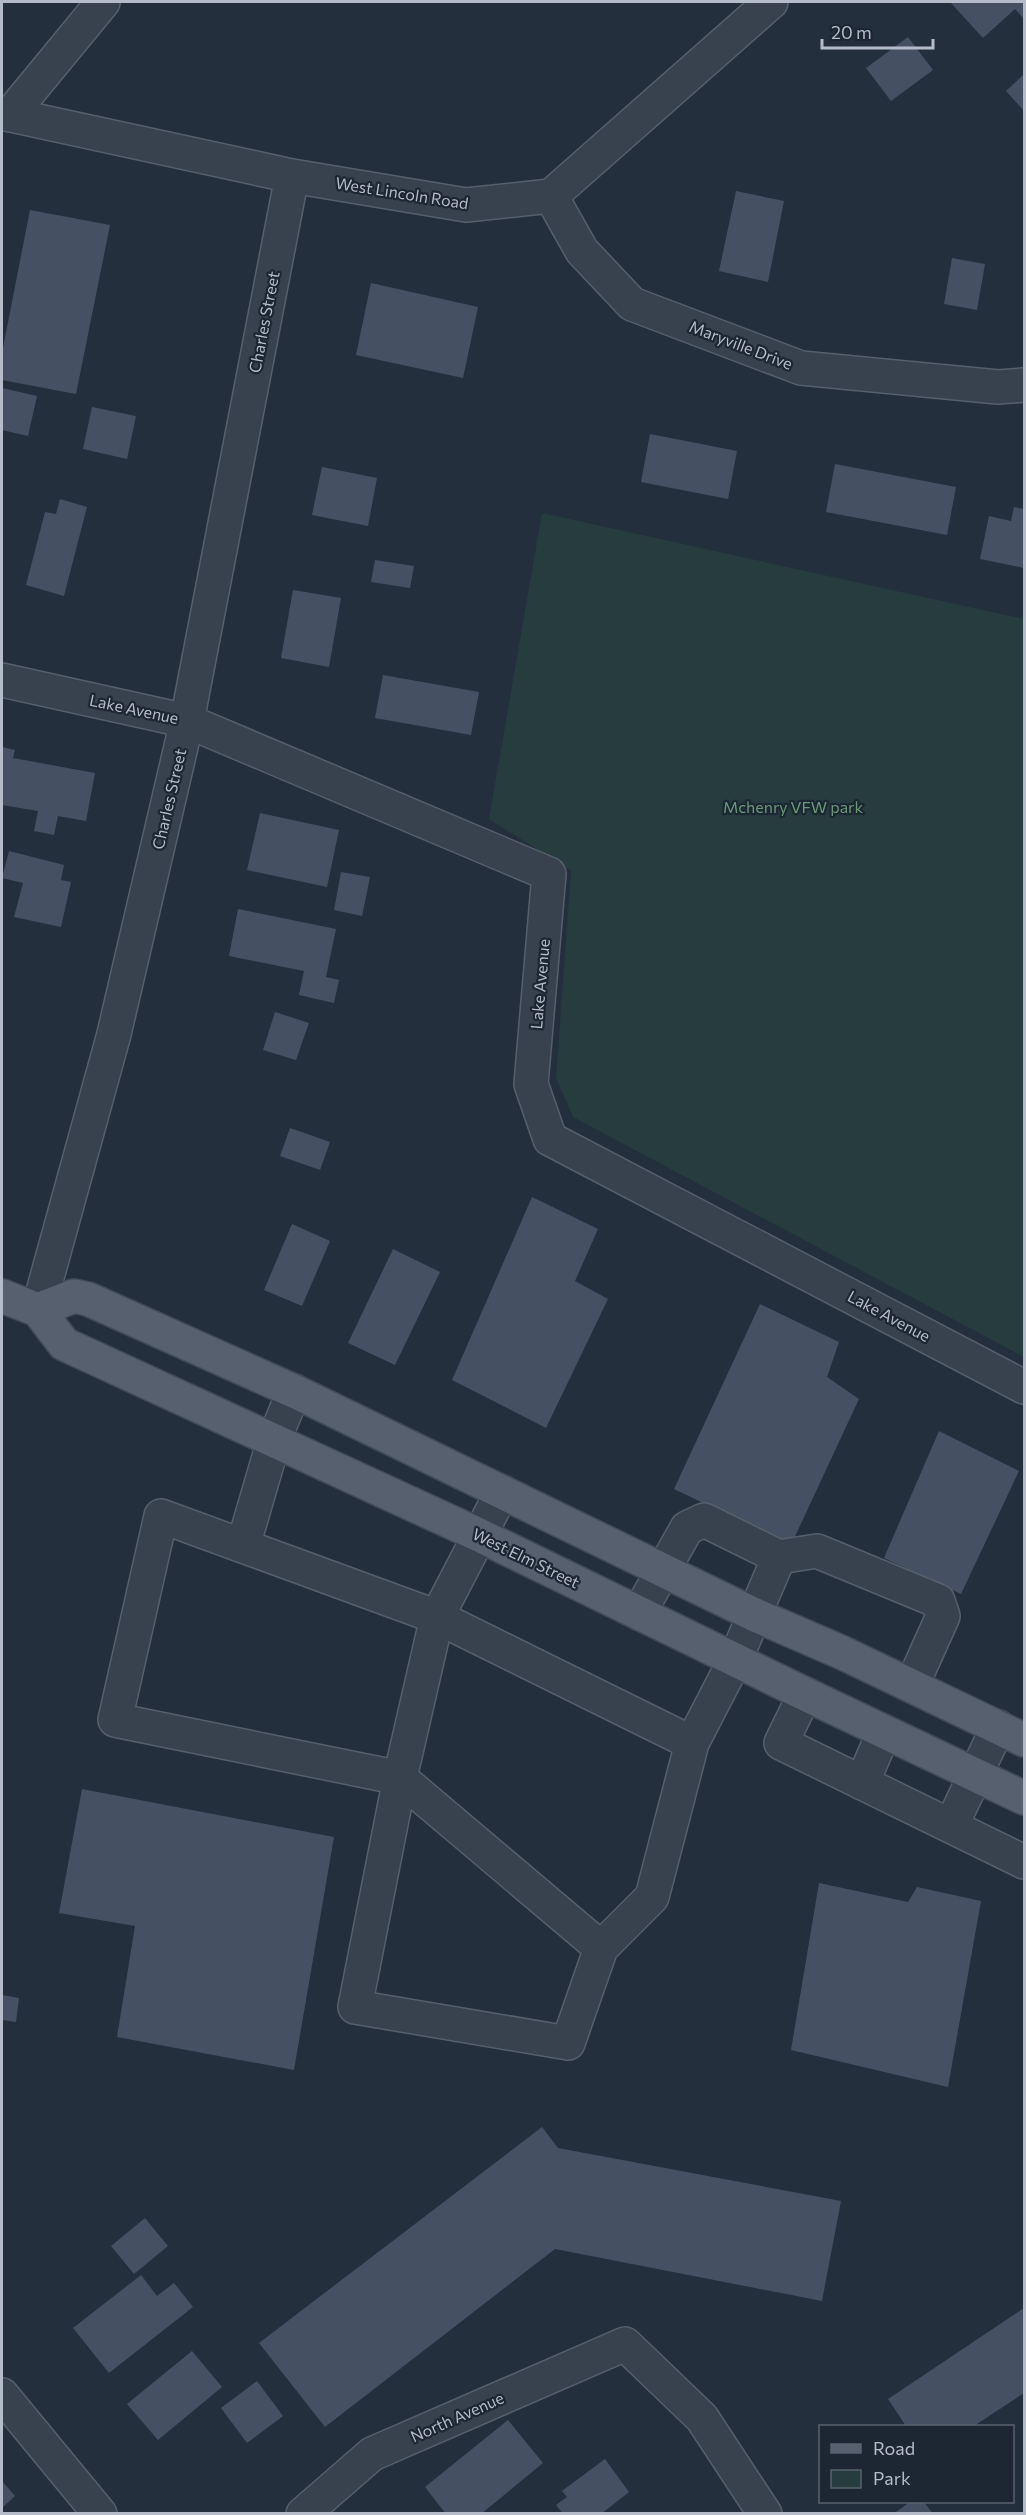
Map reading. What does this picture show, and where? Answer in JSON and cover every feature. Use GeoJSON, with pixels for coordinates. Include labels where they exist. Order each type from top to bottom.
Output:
{"type":"FeatureCollection","features":[{"type":"Feature","properties":{"kind":"main road"},"geometry":{"type":"LineString","coordinates":[[2,1296],[38,1310],[74,1296],[88,1299],[294,1391],[753,1614],[912,1685],[1011,1734]]}},
{"type":"Feature","properties":{"kind":"main road","name":"West Elm Street"},"geometry":{"type":"LineString","coordinates":[[38,1310],[64,1344],[479,1535],[1024,1798]]}},
{"type":"Feature","properties":{"kind":"street"},"geometry":{"type":"LineString","coordinates":[[6,114],[103,2]]}},
{"type":"Feature","properties":{"kind":"street"},"geometry":{"type":"LineString","coordinates":[[551,196],[771,2]]}},
{"type":"Feature","properties":{"kind":"street","name":"West Lincoln Road"},"geometry":{"type":"LineString","coordinates":[[6,114],[292,176],[466,205],[551,196]]}},
{"type":"Feature","properties":{"kind":"street","name":"Charles Street"},"geometry":{"type":"LineString","coordinates":[[38,1310],[114,1034],[187,721],[292,176]]}},
{"type":"Feature","properties":{"kind":"street","name":"Maryville Drive"},"geometry":{"type":"LineString","coordinates":[[551,196],[582,251],[632,304],[801,368],[998,387],[1024,385]]}},
{"type":"Feature","properties":{"kind":"street","name":"Lake Avenue"},"geometry":{"type":"LineString","coordinates":[[2,680],[187,721],[549,874],[531,1084],[550,1139],[1024,1387]]}},
{"type":"Feature","properties":{"kind":"street"},"geometry":{"type":"LineString","coordinates":[[243,1546],[274,1440],[294,1391]]}},
{"type":"Feature","properties":{"kind":"street"},"geometry":{"type":"LineString","coordinates":[[502,1492],[437,1617],[400,1778],[355,2007],[568,2043],[601,1948],[652,1897],[692,1743],[735,1660],[778,1557]]}},
{"type":"Feature","properties":{"kind":"street"},"geometry":{"type":"LineString","coordinates":[[601,1948],[400,1778],[115,1720],[160,1516],[437,1617],[692,1743]]}},
{"type":"Feature","properties":{"kind":"street"},"geometry":{"type":"LineString","coordinates":[[639,1613],[687,1528],[704,1521],[778,1557],[817,1551],[939,1600],[943,1616],[912,1685]]}},
{"type":"Feature","properties":{"kind":"street"},"geometry":{"type":"LineString","coordinates":[[805,1694],[781,1743],[1024,1862]]}},
{"type":"Feature","properties":{"kind":"street"},"geometry":{"type":"LineString","coordinates":[[862,1783],[884,1732]]}},
{"type":"Feature","properties":{"kind":"street"},"geometry":{"type":"LineString","coordinates":[[951,1826],[976,1773],[1011,1734]]}},
{"type":"Feature","properties":{"kind":"street","name":"North Avenue"},"geometry":{"type":"LineString","coordinates":[[303,2514],[372,2454],[625,2344],[702,2418],[765,2514]]}},
{"type":"Feature","properties":{"kind":"street"},"geometry":{"type":"LineString","coordinates":[[2,2395],[100,2514]]}},
{"type":"Feature","properties":{"kind":"green space","name":"Mchenry VFW park"},"geometry":{"type":"Polygon","coordinates":[[[542,513],[1024,619],[1024,1357],[573,1117],[556,1078],[571,871],[489,819],[542,513]]]}},
{"type":"Feature","properties":{"kind":"building"},"geometry":{"type":"Polygon","coordinates":[[[950,2],[1024,2],[1024,19],[1015,9],[983,38],[950,2]]]}},
{"type":"Feature","properties":{"kind":"building"},"geometry":{"type":"Polygon","coordinates":[[[908,37],[933,70],[891,101],[866,68],[908,37]]]}},
{"type":"Feature","properties":{"kind":"building"},"geometry":{"type":"Polygon","coordinates":[[[1024,74],[1024,111],[1006,91],[1024,74]]]}},
{"type":"Feature","properties":{"kind":"building"},"geometry":{"type":"Polygon","coordinates":[[[736,191],[784,201],[768,282],[719,271],[736,191]]]}},
{"type":"Feature","properties":{"kind":"building"},"geometry":{"type":"Polygon","coordinates":[[[30,210],[110,225],[76,394],[2,380],[2,353],[30,210]]]}},
{"type":"Feature","properties":{"kind":"building"},"geometry":{"type":"Polygon","coordinates":[[[952,258],[985,264],[977,310],[944,304],[952,258]]]}},
{"type":"Feature","properties":{"kind":"building"},"geometry":{"type":"Polygon","coordinates":[[[371,283],[478,307],[463,378],[356,355],[371,283]]]}},
{"type":"Feature","properties":{"kind":"building"},"geometry":{"type":"Polygon","coordinates":[[[2,388],[37,396],[28,436],[2,430],[2,388]]]}},
{"type":"Feature","properties":{"kind":"building"},"geometry":{"type":"Polygon","coordinates":[[[92,407],[136,416],[127,459],[83,449],[92,407]]]}},
{"type":"Feature","properties":{"kind":"building"},"geometry":{"type":"Polygon","coordinates":[[[650,434],[737,451],[728,499],[641,482],[650,434]]]}},
{"type":"Feature","properties":{"kind":"building"},"geometry":{"type":"Polygon","coordinates":[[[835,464],[956,487],[947,535],[826,512],[835,464]]]}},
{"type":"Feature","properties":{"kind":"building"},"geometry":{"type":"Polygon","coordinates":[[[322,467],[377,478],[368,526],[312,515],[322,467]]]}},
{"type":"Feature","properties":{"kind":"building"},"geometry":{"type":"Polygon","coordinates":[[[60,499],[87,507],[64,596],[26,585],[45,512],[56,514],[60,499]]]}},
{"type":"Feature","properties":{"kind":"building"},"geometry":{"type":"Polygon","coordinates":[[[1014,507],[1024,509],[1024,568],[980,559],[989,516],[1011,521],[1014,507]]]}},
{"type":"Feature","properties":{"kind":"building"},"geometry":{"type":"Polygon","coordinates":[[[375,560],[414,566],[410,588],[371,582],[375,560]]]}},
{"type":"Feature","properties":{"kind":"building"},"geometry":{"type":"Polygon","coordinates":[[[293,590],[341,598],[329,667],[281,658],[293,590]]]}},
{"type":"Feature","properties":{"kind":"building"},"geometry":{"type":"Polygon","coordinates":[[[383,675],[479,692],[471,735],[375,718],[383,675]]]}},
{"type":"Feature","properties":{"kind":"building"},"geometry":{"type":"Polygon","coordinates":[[[2,747],[15,750],[13,758],[95,773],[86,821],[58,816],[54,835],[34,831],[38,811],[2,805],[2,747]]]}},
{"type":"Feature","properties":{"kind":"building"},"geometry":{"type":"Polygon","coordinates":[[[260,813],[339,830],[327,887],[247,870],[260,813]]]}},
{"type":"Feature","properties":{"kind":"building"},"geometry":{"type":"Polygon","coordinates":[[[9,851],[64,865],[61,880],[71,882],[61,927],[14,917],[23,883],[2,878],[9,851]]]}},
{"type":"Feature","properties":{"kind":"building"},"geometry":{"type":"Polygon","coordinates":[[[341,872],[370,877],[362,916],[334,910],[341,872]]]}},
{"type":"Feature","properties":{"kind":"building"},"geometry":{"type":"Polygon","coordinates":[[[238,909],[336,929],[326,977],[339,980],[334,1003],[299,995],[304,971],[229,956],[238,909]]]}},
{"type":"Feature","properties":{"kind":"building"},"geometry":{"type":"Polygon","coordinates":[[[275,1012],[309,1023],[296,1060],[263,1050],[275,1012]]]}},
{"type":"Feature","properties":{"kind":"building"},"geometry":{"type":"Polygon","coordinates":[[[290,1128],[330,1142],[320,1170],[280,1156],[290,1128]]]}},
{"type":"Feature","properties":{"kind":"building"},"geometry":{"type":"Polygon","coordinates":[[[532,1197],[598,1229],[575,1281],[608,1299],[546,1428],[452,1380],[532,1197]]]}},
{"type":"Feature","properties":{"kind":"building"},"geometry":{"type":"Polygon","coordinates":[[[292,1224],[330,1241],[302,1306],[264,1290],[292,1224]]]}},
{"type":"Feature","properties":{"kind":"building"},"geometry":{"type":"Polygon","coordinates":[[[393,1249],[440,1272],[395,1365],[348,1343],[393,1249]]]}},
{"type":"Feature","properties":{"kind":"building"},"geometry":{"type":"Polygon","coordinates":[[[760,1304],[839,1342],[827,1377],[859,1399],[791,1545],[674,1489],[760,1304]]]}},
{"type":"Feature","properties":{"kind":"building"},"geometry":{"type":"Polygon","coordinates":[[[939,1431],[1019,1471],[961,1594],[884,1558],[939,1431]]]}},
{"type":"Feature","properties":{"kind":"building"},"geometry":{"type":"Polygon","coordinates":[[[82,1789],[334,1837],[294,2070],[117,2037],[135,1926],[59,1913],[82,1789]]]}},
{"type":"Feature","properties":{"kind":"building"},"geometry":{"type":"Polygon","coordinates":[[[819,1883],[908,1902],[917,1887],[981,1901],[948,2087],[791,2050],[819,1883]]]}},
{"type":"Feature","properties":{"kind":"building"},"geometry":{"type":"Polygon","coordinates":[[[2,1995],[19,1998],[16,2022],[2,2020],[2,1995]]]}},
{"type":"Feature","properties":{"kind":"building"},"geometry":{"type":"Polygon","coordinates":[[[542,2127],[558,2148],[841,2201],[822,2301],[555,2249],[325,2427],[259,2343],[542,2127]]]}},
{"type":"Feature","properties":{"kind":"building"},"geometry":{"type":"Polygon","coordinates":[[[145,2218],[168,2246],[134,2274],[111,2246],[145,2218]]]}},
{"type":"Feature","properties":{"kind":"building"},"geometry":{"type":"Polygon","coordinates":[[[141,2275],[157,2296],[174,2283],[193,2307],[109,2373],[73,2328],[141,2275]]]}},
{"type":"Feature","properties":{"kind":"building"},"geometry":{"type":"Polygon","coordinates":[[[1024,2308],[1024,2393],[976,2425],[905,2425],[888,2399],[1024,2308]]]}},
{"type":"Feature","properties":{"kind":"building"},"geometry":{"type":"Polygon","coordinates":[[[192,2351],[222,2387],[158,2440],[127,2404],[192,2351]]]}},
{"type":"Feature","properties":{"kind":"building"},"geometry":{"type":"Polygon","coordinates":[[[257,2381],[283,2416],[247,2443],[221,2408],[257,2381]]]}},
{"type":"Feature","properties":{"kind":"building"},"geometry":{"type":"Polygon","coordinates":[[[508,2420],[543,2463],[481,2514],[446,2514],[425,2487],[508,2420]]]}},
{"type":"Feature","properties":{"kind":"building"},"geometry":{"type":"Polygon","coordinates":[[[605,2459],[629,2492],[601,2514],[563,2514],[556,2505],[567,2497],[562,2491],[605,2459]]]}},
{"type":"Feature","properties":{"kind":"building"},"geometry":{"type":"Polygon","coordinates":[[[2,2481],[15,2496],[2,2508],[2,2481]]]}},
{"type":"Feature","properties":{"kind":"building"},"geometry":{"type":"Polygon","coordinates":[[[909,2503],[925,2503],[933,2514],[893,2514],[909,2503]]]}}]}
